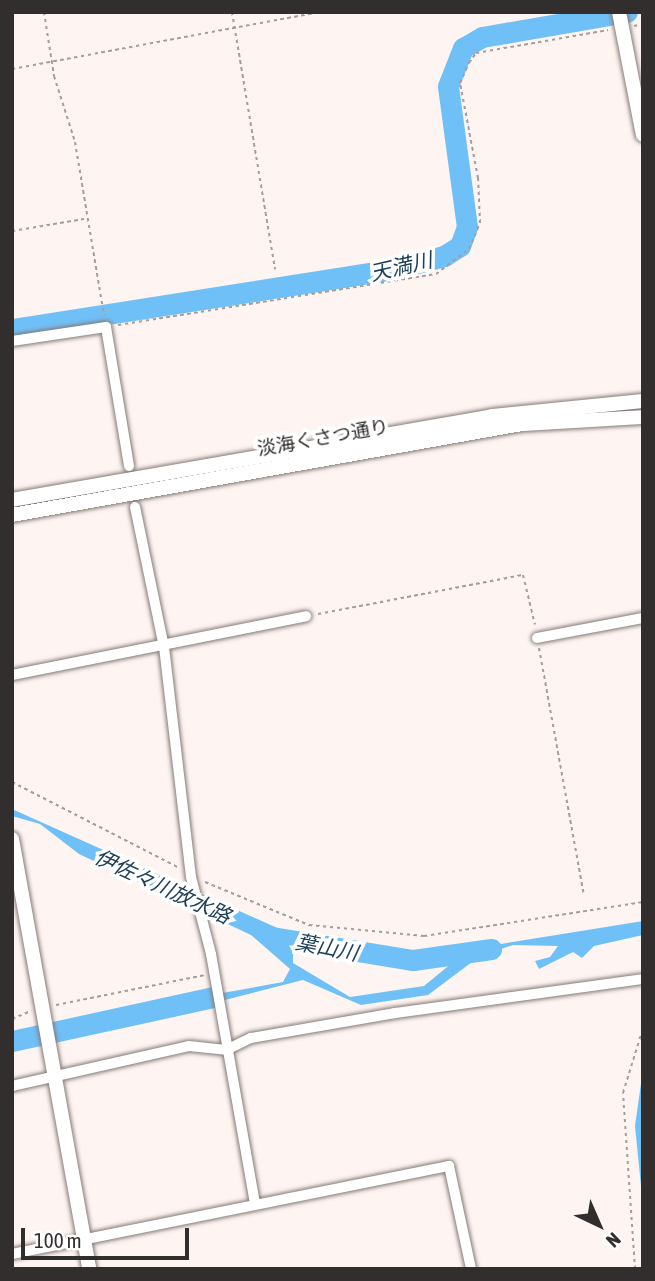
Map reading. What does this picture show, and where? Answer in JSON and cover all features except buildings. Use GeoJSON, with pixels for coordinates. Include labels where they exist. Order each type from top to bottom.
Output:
{"type":"FeatureCollection","features":[{"type":"Feature","properties":{"kind":"street"},"geometry":{"type":"LineString","coordinates":[[621,21],[643,135]]}},
{"type":"Feature","properties":{"kind":"street"},"geometry":{"type":"LineString","coordinates":[[12,341],[106,327],[129,466]]}},
{"type":"Feature","properties":{"kind":"street","name":"淡海くさつ通り"},"geometry":{"type":"LineString","coordinates":[[12,500],[492,415],[643,401]]}},
{"type":"Feature","properties":{"kind":"street","name":"淡海くさつ通り"},"geometry":{"type":"LineString","coordinates":[[12,515],[522,424],[643,417]]}},
{"type":"Feature","properties":{"kind":"street"},"geometry":{"type":"LineString","coordinates":[[135,507],[164,647],[190,873],[213,973],[255,1203]]}},
{"type":"Feature","properties":{"kind":"street"},"geometry":{"type":"LineString","coordinates":[[12,675],[164,647],[306,616]]}},
{"type":"Feature","properties":{"kind":"street"},"geometry":{"type":"LineString","coordinates":[[537,638],[643,618]]}},
{"type":"Feature","properties":{"kind":"street"},"geometry":{"type":"LineString","coordinates":[[12,838],[89,1269]]}},
{"type":"Feature","properties":{"kind":"street"},"geometry":{"type":"LineString","coordinates":[[12,1086],[55,1080],[100,1063],[189,1046],[226,1050],[251,1038],[395,1013],[643,979]]}},
{"type":"Feature","properties":{"kind":"street"},"geometry":{"type":"LineString","coordinates":[[12,1254],[84,1242],[255,1203],[449,1166],[471,1269]]}},
{"type":"Feature","properties":{"kind":"path"},"geometry":{"type":"LineString","coordinates":[[44,12],[75,142],[85,219],[106,327],[436,274],[469,249],[480,223],[478,178],[460,83],[476,52],[621,21]]}},
{"type":"Feature","properties":{"kind":"path"},"geometry":{"type":"LineString","coordinates":[[232,12],[275,269]]}},
{"type":"Feature","properties":{"kind":"path"},"geometry":{"type":"LineString","coordinates":[[12,69],[319,12]]}},
{"type":"Feature","properties":{"kind":"path"},"geometry":{"type":"LineString","coordinates":[[12,231],[85,219]]}},
{"type":"Feature","properties":{"kind":"path"},"geometry":{"type":"LineString","coordinates":[[306,616],[523,575],[584,895]]}},
{"type":"Feature","properties":{"kind":"path"},"geometry":{"type":"LineString","coordinates":[[12,782],[156,860],[190,873],[260,909],[358,933],[425,936],[492,929],[643,902]]}},
{"type":"Feature","properties":{"kind":"path"},"geometry":{"type":"LineString","coordinates":[[12,1019],[41,1007],[213,973]]}},
{"type":"Feature","properties":{"kind":"path"},"geometry":{"type":"LineString","coordinates":[[635,1269],[623,1093],[643,1028]]}},
{"type":"Feature","properties":{"kind":"water","name":"伊佐々川放水路"},"geometry":{"type":"Polygon","coordinates":[[[12,809],[293,935],[293,963],[350,997],[424,986],[469,949],[643,921],[643,935],[594,946],[582,958],[573,952],[539,969],[535,961],[550,957],[558,946],[513,945],[480,956],[428,995],[361,1005],[303,980],[186,1010],[206,996],[283,982],[290,969],[251,935],[79,854],[40,824],[12,816],[12,809]]]}},
{"type":"Feature","properties":{"kind":"water"},"geometry":{"type":"Polygon","coordinates":[[[643,1069],[643,1206],[635,1126],[643,1069]]]}},
{"type":"Feature","properties":{"kind":"waterway","name":"天満川"},"geometry":{"type":"LineString","coordinates":[[12,329],[390,270],[444,256],[460,246],[467,227],[448,86],[463,48],[482,37],[627,12]]}},
{"type":"Feature","properties":{"kind":"waterway","name":"葉山川"},"geometry":{"type":"LineString","coordinates":[[272,937],[413,960],[491,949]]}},
{"type":"Feature","properties":{"kind":"waterway","name":"葉山川"},"geometry":{"type":"LineString","coordinates":[[12,1041],[213,997]]}}]}
